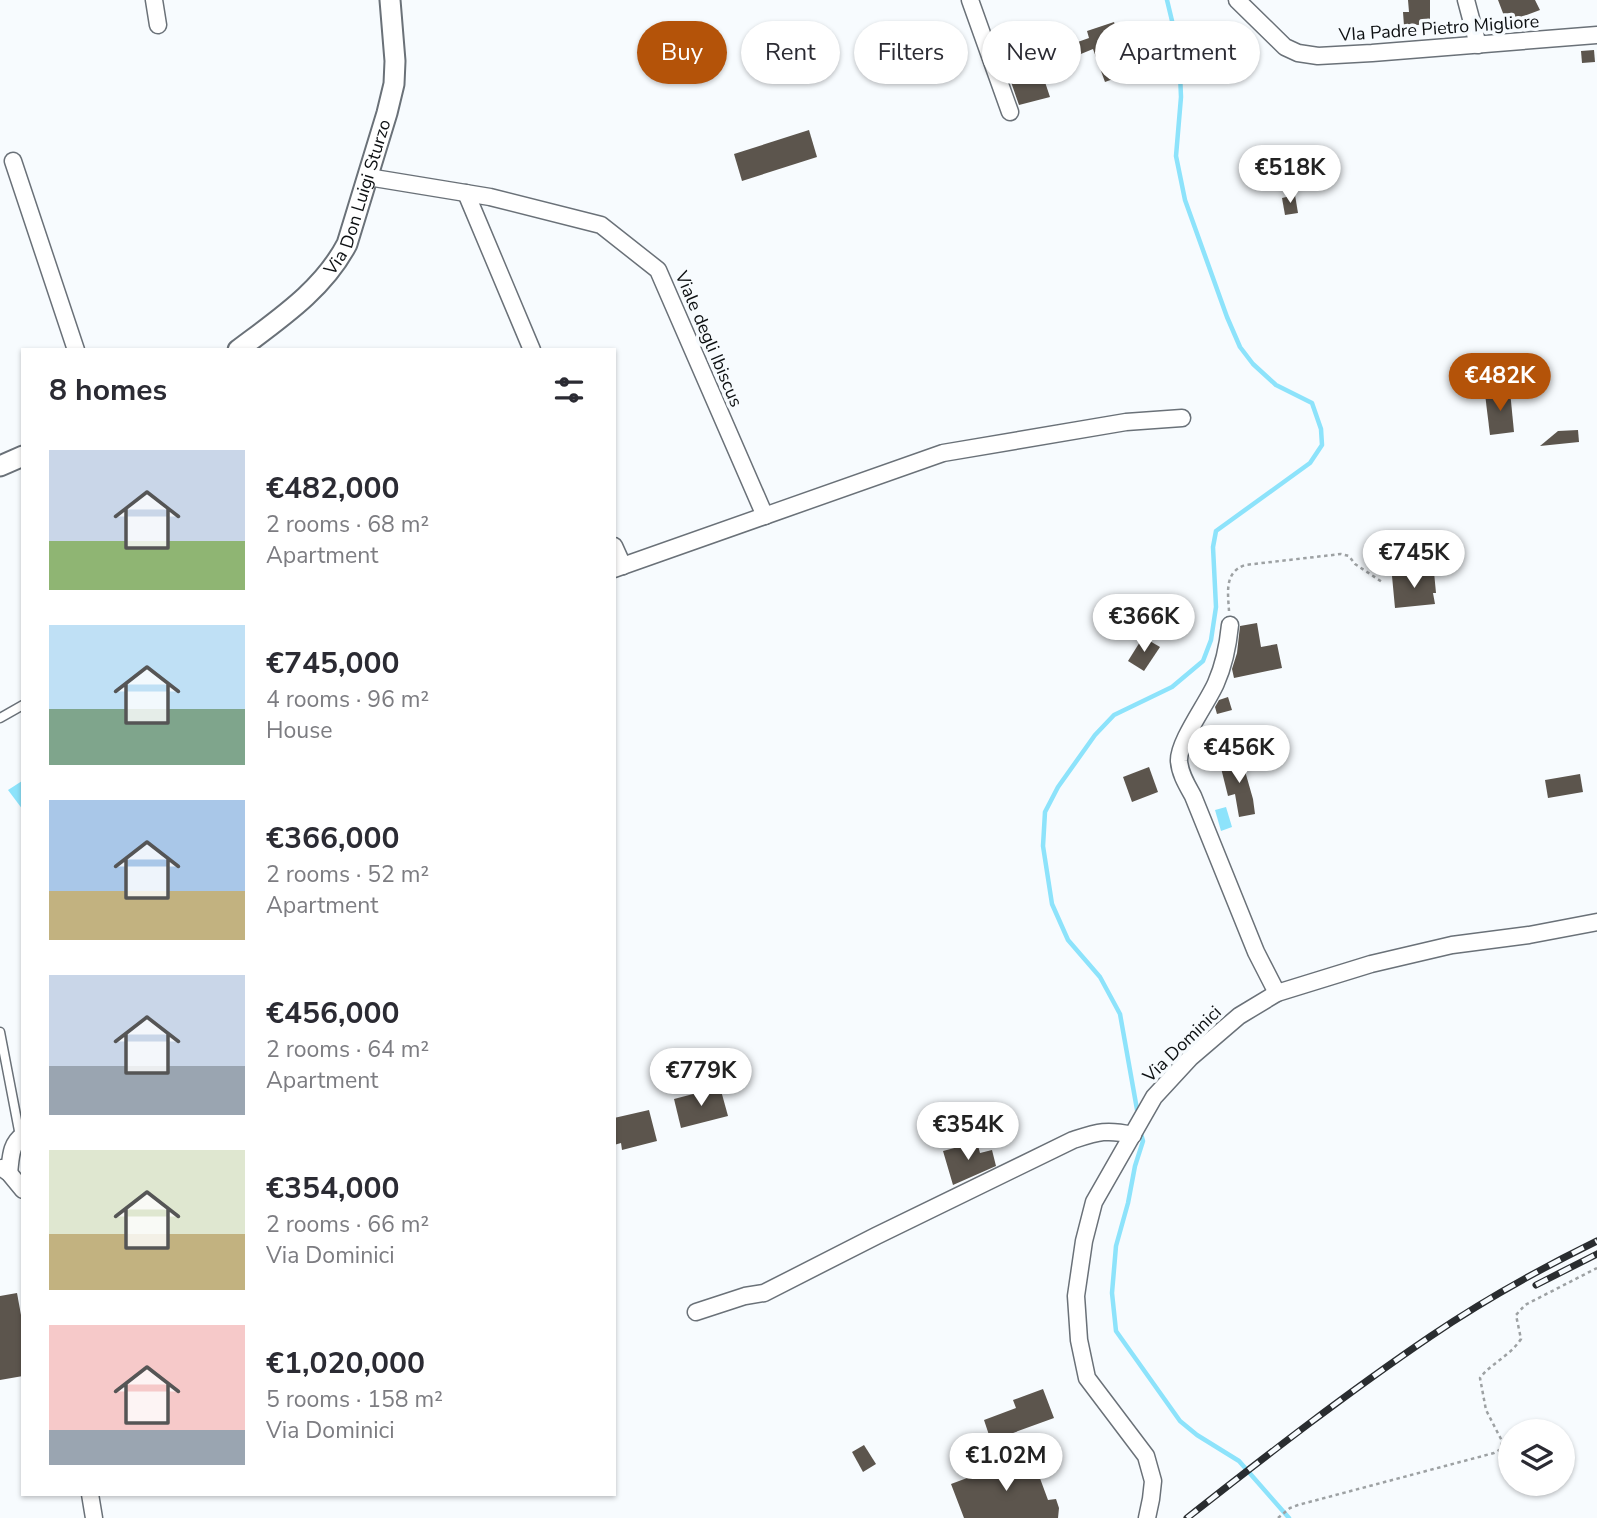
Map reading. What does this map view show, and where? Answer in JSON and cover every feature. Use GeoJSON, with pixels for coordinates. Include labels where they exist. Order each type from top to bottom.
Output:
{"type":"FeatureCollection","features":[{"type":"Feature","properties":{"kind":"street"},"geometry":{"type":"LineString","coordinates":[[154,0],[158,25]]}},
{"type":"Feature","properties":{"kind":"street","name":"Via Don Luigi Sturzo"},"geometry":{"type":"LineString","coordinates":[[241,348],[318,286],[347,244],[394,84],[390,0]]}},
{"type":"Feature","properties":{"kind":"street"},"geometry":{"type":"LineString","coordinates":[[970,0],[1010,112]]}},
{"type":"Feature","properties":{"kind":"street","name":"VIa Padre Pietro Migliore"},"geometry":{"type":"LineString","coordinates":[[1237,0],[1285,47],[1298,53],[1318,56],[1597,36]]}},
{"type":"Feature","properties":{"kind":"street"},"geometry":{"type":"LineString","coordinates":[[1466,0],[1478,44]]}},
{"type":"Feature","properties":{"kind":"street"},"geometry":{"type":"LineString","coordinates":[[13,162],[75,348]]}},
{"type":"Feature","properties":{"kind":"street","name":"Viale degli Ibiscus"},"geometry":{"type":"LineString","coordinates":[[368,177],[490,197],[601,225],[658,270],[765,516]]}},
{"type":"Feature","properties":{"kind":"street"},"geometry":{"type":"LineString","coordinates":[[466,193],[531,348]]}},
{"type":"Feature","properties":{"kind":"street"},"geometry":{"type":"LineString","coordinates":[[618,567],[943,453],[1126,422],[1182,418]]}},
{"type":"Feature","properties":{"kind":"street"},"geometry":{"type":"LineString","coordinates":[[0,466],[21,457]]}},
{"type":"Feature","properties":{"kind":"street"},"geometry":{"type":"LineString","coordinates":[[1230,625],[1216,685],[1182,747],[1179,758],[1182,774],[1256,952],[1277,993]]}},
{"type":"Feature","properties":{"kind":"street","name":"Via Dominici"},"geometry":{"type":"LineString","coordinates":[[1147,1518],[1153,1481],[1146,1456],[1087,1378],[1079,1340],[1076,1296],[1084,1241],[1094,1202],[1154,1097],[1191,1058],[1239,1016],[1277,993],[1371,964],[1452,945],[1529,935],[1597,922]]}},
{"type":"Feature","properties":{"kind":"street"},"geometry":{"type":"LineString","coordinates":[[696,1312],[745,1296],[764,1293],[1073,1140],[1112,1130],[1134,1133]]}},
{"type":"Feature","properties":{"kind":"street"},"geometry":{"type":"LineString","coordinates":[[21,1135],[12,1146],[4,1170],[21,1188]]}},
{"type":"Feature","properties":{"kind":"street"},"geometry":{"type":"LineString","coordinates":[[90,1496],[94,1518]]}},
{"type":"Feature","properties":{"kind":"lane"},"geometry":{"type":"LineString","coordinates":[[0,718],[21,706]]}},
{"type":"Feature","properties":{"kind":"lane"},"geometry":{"type":"LineString","coordinates":[[0,1032],[21,1135]]}},
{"type":"Feature","properties":{"kind":"path"},"geometry":{"type":"LineString","coordinates":[[1230,625],[1229,580],[1232,573],[1245,565],[1340,554],[1349,556],[1355,564],[1382,582]]}},
{"type":"Feature","properties":{"kind":"path"},"geometry":{"type":"LineString","coordinates":[[1278,1518],[1290,1508],[1501,1449],[1502,1441],[1486,1410],[1480,1378],[1485,1371],[1504,1359],[1521,1339],[1516,1315],[1525,1305],[1597,1268]]}},
{"type":"Feature","properties":{"kind":"water"},"geometry":{"type":"Polygon","coordinates":[[[21,782],[21,807],[8,790],[21,782]]]}},
{"type":"Feature","properties":{"kind":"water"},"geometry":{"type":"Polygon","coordinates":[[[1226,807],[1232,827],[1221,831],[1215,810],[1226,807]]]}},
{"type":"Feature","properties":{"kind":"building"},"geometry":{"type":"Polygon","coordinates":[[[1408,0],[1430,0],[1430,24],[1404,26],[1403,12],[1409,12],[1408,0]]]}},
{"type":"Feature","properties":{"kind":"building"},"geometry":{"type":"Polygon","coordinates":[[[1498,0],[1535,0],[1540,10],[1506,21],[1498,0]]]}},
{"type":"Feature","properties":{"kind":"building"},"geometry":{"type":"Polygon","coordinates":[[[1095,28],[1095,54],[1093,49],[1081,54],[1081,41],[1089,38],[1087,31],[1095,28]]]}},
{"type":"Feature","properties":{"kind":"building"},"geometry":{"type":"Polygon","coordinates":[[[1594,50],[1595,62],[1582,63],[1581,51],[1594,50]]]}},
{"type":"Feature","properties":{"kind":"building"},"geometry":{"type":"Polygon","coordinates":[[[1012,84],[1046,84],[1050,97],[1019,105],[1012,84]]]}},
{"type":"Feature","properties":{"kind":"building"},"geometry":{"type":"Polygon","coordinates":[[[809,130],[817,157],[742,181],[734,154],[809,130]]]}},
{"type":"Feature","properties":{"kind":"building"},"geometry":{"type":"Polygon","coordinates":[[[1295,195],[1298,213],[1285,215],[1282,198],[1295,195]]]}},
{"type":"Feature","properties":{"kind":"building"},"geometry":{"type":"Polygon","coordinates":[[[1510,391],[1514,432],[1490,435],[1485,394],[1510,391]]]}},
{"type":"Feature","properties":{"kind":"building"},"geometry":{"type":"Polygon","coordinates":[[[1578,430],[1579,442],[1540,446],[1558,431],[1578,430]]]}},
{"type":"Feature","properties":{"kind":"building"},"geometry":{"type":"Polygon","coordinates":[[[1434,572],[1435,604],[1395,608],[1392,576],[1434,572]]]}},
{"type":"Feature","properties":{"kind":"building"},"geometry":{"type":"Polygon","coordinates":[[[1257,623],[1261,647],[1277,644],[1282,668],[1234,678],[1232,669],[1240,626],[1257,623]]]}},
{"type":"Feature","properties":{"kind":"building"},"geometry":{"type":"Polygon","coordinates":[[[1143,637],[1160,647],[1144,671],[1128,661],[1143,637]]]}},
{"type":"Feature","properties":{"kind":"building"},"geometry":{"type":"Polygon","coordinates":[[[1228,697],[1232,710],[1217,714],[1215,707],[1219,700],[1228,697]]]}},
{"type":"Feature","properties":{"kind":"building"},"geometry":{"type":"Polygon","coordinates":[[[1239,750],[1255,814],[1239,817],[1235,794],[1228,796],[1221,768],[1231,766],[1228,753],[1239,750]]]}},
{"type":"Feature","properties":{"kind":"building"},"geometry":{"type":"Polygon","coordinates":[[[1149,767],[1158,792],[1132,802],[1123,777],[1149,767]]]}},
{"type":"Feature","properties":{"kind":"building"},"geometry":{"type":"Polygon","coordinates":[[[1580,774],[1583,792],[1548,798],[1545,780],[1580,774]]]}},
{"type":"Feature","properties":{"kind":"building"},"geometry":{"type":"Polygon","coordinates":[[[720,1087],[728,1116],[681,1128],[674,1099],[720,1087]]]}},
{"type":"Feature","properties":{"kind":"building"},"geometry":{"type":"Polygon","coordinates":[[[649,1110],[657,1141],[622,1150],[621,1143],[616,1144],[616,1118],[649,1110]]]}},
{"type":"Feature","properties":{"kind":"building"},"geometry":{"type":"Polygon","coordinates":[[[977,1142],[980,1153],[992,1150],[996,1166],[953,1185],[943,1151],[977,1142]]]}},
{"type":"Feature","properties":{"kind":"building"},"geometry":{"type":"Polygon","coordinates":[[[17,1293],[21,1315],[21,1376],[0,1380],[0,1296],[17,1293]]]}},
{"type":"Feature","properties":{"kind":"building"},"geometry":{"type":"Polygon","coordinates":[[[1043,1389],[1054,1418],[991,1441],[984,1420],[1016,1408],[1013,1400],[1043,1389]]]}},
{"type":"Feature","properties":{"kind":"building"},"geometry":{"type":"Polygon","coordinates":[[[864,1445],[876,1464],[863,1472],[852,1452],[864,1445]]]}},
{"type":"Feature","properties":{"kind":"building"},"geometry":{"type":"Polygon","coordinates":[[[1031,1454],[1048,1500],[1056,1499],[1058,1518],[964,1518],[951,1484],[1031,1454]]]}},
{"type":"Feature","properties":{"kind":"waterway"},"geometry":{"type":"LineString","coordinates":[[1138,1115],[1120,1014],[1100,977],[1068,940],[1052,904],[1043,846],[1045,812],[1058,787],[1095,735],[1114,715],[1172,687],[1203,661],[1211,640],[1216,607],[1213,547],[1216,531],[1310,463],[1322,445],[1321,429],[1312,403],[1276,385],[1253,364],[1240,347],[1185,200],[1176,156],[1181,97],[1179,50],[1167,0]]}},
{"type":"Feature","properties":{"kind":"waterway"},"geometry":{"type":"LineString","coordinates":[[1140,1130],[1143,1141],[1116,1246],[1112,1293],[1116,1331],[1180,1421],[1239,1461],[1289,1518]]}},
{"type":"Feature","properties":{"kind":"railway"},"geometry":{"type":"LineString","coordinates":[[1187,1518],[1307,1425],[1431,1336],[1512,1286],[1597,1241]]}},
{"type":"Feature","properties":{"kind":"railway"},"geometry":{"type":"LineString","coordinates":[[1536,1285],[1597,1254]]}}]}
